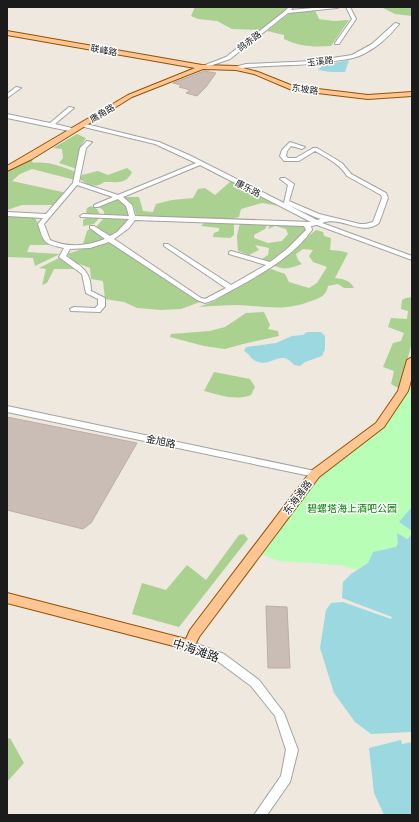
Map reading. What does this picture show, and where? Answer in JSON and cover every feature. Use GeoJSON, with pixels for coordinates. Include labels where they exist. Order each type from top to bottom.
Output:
{"type":"FeatureCollection","features":[{"type":"Feature","properties":{"kind":"main road","name":"联峰路"},"geometry":{"type":"LineString","coordinates":[[7,34],[199,68]]}},
{"type":"Feature","properties":{"kind":"main road","name":"东坡路"},"geometry":{"type":"LineString","coordinates":[[199,68],[233,68],[256,73],[292,88],[368,97],[412,94]]}},
{"type":"Feature","properties":{"kind":"main road","name":"鹰角路"},"geometry":{"type":"LineString","coordinates":[[7,169],[130,96],[199,68]]}},
{"type":"Feature","properties":{"kind":"main road","name":"东海滩路"},"geometry":{"type":"LineString","coordinates":[[189,645],[194,634],[315,474],[380,425],[403,391],[412,360]]}},
{"type":"Feature","properties":{"kind":"main road","name":"中海滩路"},"geometry":{"type":"LineString","coordinates":[[7,598],[189,645]]}},
{"type":"Feature","properties":{"kind":"street","name":"鸽赤路"},"geometry":{"type":"LineString","coordinates":[[199,68],[228,58],[287,12],[291,7]]}},
{"type":"Feature","properties":{"kind":"street"},"geometry":{"type":"LineString","coordinates":[[287,12],[337,7]]}},
{"type":"Feature","properties":{"kind":"street"},"geometry":{"type":"LineString","coordinates":[[337,43],[354,19],[348,7]]}},
{"type":"Feature","properties":{"kind":"street","name":"玉溪路"},"geometry":{"type":"LineString","coordinates":[[233,68],[252,64],[328,61],[357,55],[373,46],[397,24]]}},
{"type":"Feature","properties":{"kind":"street"},"geometry":{"type":"LineString","coordinates":[[7,96],[18,88]]}},
{"type":"Feature","properties":{"kind":"street"},"geometry":{"type":"LineString","coordinates":[[51,125],[71,108]]}},
{"type":"Feature","properties":{"kind":"street"},"geometry":{"type":"LineString","coordinates":[[7,116],[74,130]]}},
{"type":"Feature","properties":{"kind":"street"},"geometry":{"type":"LineString","coordinates":[[7,124],[15,118]]}},
{"type":"Feature","properties":{"kind":"street","name":"康乐路"},"geometry":{"type":"LineString","coordinates":[[82,125],[157,143],[200,162],[317,223],[412,258]]}},
{"type":"Feature","properties":{"kind":"street"},"geometry":{"type":"LineString","coordinates":[[89,142],[83,148],[76,183],[41,224],[46,238],[49,242],[68,247],[92,245],[109,239],[123,231],[133,218]]}},
{"type":"Feature","properties":{"kind":"street"},"geometry":{"type":"LineString","coordinates":[[244,186],[249,183],[317,216],[330,218],[345,223],[371,226],[376,223],[385,198],[384,194],[349,175],[348,171],[337,162],[315,149],[297,160],[286,160],[283,156],[284,151],[290,144],[302,146]]}},
{"type":"Feature","properties":{"kind":"street"},"geometry":{"type":"LineString","coordinates":[[96,206],[200,162]]}},
{"type":"Feature","properties":{"kind":"street"},"geometry":{"type":"LineString","coordinates":[[283,179],[291,184],[286,202]]}},
{"type":"Feature","properties":{"kind":"street"},"geometry":{"type":"LineString","coordinates":[[76,183],[119,197],[129,204],[133,218]]}},
{"type":"Feature","properties":{"kind":"street"},"geometry":{"type":"LineString","coordinates":[[7,214],[47,216]]}},
{"type":"Feature","properties":{"kind":"street"},"geometry":{"type":"LineString","coordinates":[[83,216],[307,224],[317,223],[330,218]]}},
{"type":"Feature","properties":{"kind":"street"},"geometry":{"type":"LineString","coordinates":[[92,227],[199,299],[205,301],[212,299],[232,288],[271,264],[304,236],[309,230],[307,224]]}},
{"type":"Feature","properties":{"kind":"street"},"geometry":{"type":"LineString","coordinates":[[166,245],[232,288]]}},
{"type":"Feature","properties":{"kind":"street"},"geometry":{"type":"LineString","coordinates":[[68,247],[62,258],[85,272],[88,281],[88,292],[102,298],[101,306],[96,310],[74,309]]}},
{"type":"Feature","properties":{"kind":"street"},"geometry":{"type":"LineString","coordinates":[[231,253],[271,264]]}},
{"type":"Feature","properties":{"kind":"street","name":"金旭路"},"geometry":{"type":"LineString","coordinates":[[7,408],[315,474]]}},
{"type":"Feature","properties":{"kind":"street","name":"中海滩路"},"geometry":{"type":"LineString","coordinates":[[189,645],[220,657],[255,683],[279,713],[292,750],[286,778],[260,815]]}},
{"type":"Feature","properties":{"kind":"green space"},"geometry":{"type":"Polygon","coordinates":[[[195,7],[287,7],[286,11],[261,30],[232,29],[217,21],[198,19],[191,16],[195,7]]]}},
{"type":"Feature","properties":{"kind":"green space"},"geometry":{"type":"Polygon","coordinates":[[[381,7],[412,7],[412,16],[395,14],[381,7]]]}},
{"type":"Feature","properties":{"kind":"green space"},"geometry":{"type":"Polygon","coordinates":[[[315,10],[319,19],[334,21],[349,20],[331,46],[302,45],[284,39],[284,35],[267,31],[290,13],[315,10]]]}},
{"type":"Feature","properties":{"kind":"green space"},"geometry":{"type":"Polygon","coordinates":[[[77,134],[86,138],[80,147],[77,169],[59,163],[63,158],[62,149],[53,148],[77,134]]]}},
{"type":"Feature","properties":{"kind":"green space"},"geometry":{"type":"Polygon","coordinates":[[[31,158],[33,163],[60,166],[76,172],[75,180],[32,169],[20,174],[12,181],[67,193],[56,205],[22,205],[7,210],[7,172],[31,158]]]}},
{"type":"Feature","properties":{"kind":"green space"},"geometry":{"type":"Polygon","coordinates":[[[127,168],[132,172],[127,179],[122,182],[104,182],[98,185],[93,185],[87,184],[80,179],[82,175],[98,171],[108,175],[127,168]]]}},
{"type":"Feature","properties":{"kind":"green space"},"geometry":{"type":"Polygon","coordinates":[[[231,181],[280,206],[262,203],[241,209],[239,217],[224,220],[137,217],[133,205],[124,197],[139,197],[143,211],[153,212],[156,204],[172,200],[193,198],[198,189],[205,188],[215,195],[231,181]]]}},
{"type":"Feature","properties":{"kind":"green space"},"geometry":{"type":"Polygon","coordinates":[[[120,198],[126,204],[129,216],[104,216],[104,211],[99,207],[120,198]]]}},
{"type":"Feature","properties":{"kind":"green space"},"geometry":{"type":"Polygon","coordinates":[[[91,206],[97,209],[101,216],[94,224],[83,226],[83,220],[89,216],[86,212],[87,208],[91,206]]]}},
{"type":"Feature","properties":{"kind":"green space"},"geometry":{"type":"Polygon","coordinates":[[[7,216],[35,217],[46,243],[54,245],[30,245],[27,252],[60,254],[35,266],[33,258],[7,257],[7,216]]]}},
{"type":"Feature","properties":{"kind":"green space"},"geometry":{"type":"Polygon","coordinates":[[[104,218],[129,220],[121,231],[110,237],[96,227],[104,218]]]}},
{"type":"Feature","properties":{"kind":"green space"},"geometry":{"type":"Polygon","coordinates":[[[205,222],[234,223],[234,235],[230,238],[213,237],[214,233],[219,231],[219,228],[201,226],[205,222]]]}},
{"type":"Feature","properties":{"kind":"green space"},"geometry":{"type":"Polygon","coordinates":[[[240,223],[267,225],[265,229],[254,235],[254,238],[268,243],[282,241],[288,234],[286,229],[275,226],[268,229],[270,224],[302,225],[306,229],[302,236],[269,262],[262,259],[268,255],[269,248],[255,245],[259,250],[249,255],[238,251],[237,236],[240,223]]]}},
{"type":"Feature","properties":{"kind":"green space"},"geometry":{"type":"Polygon","coordinates":[[[91,228],[105,238],[95,243],[83,244],[87,231],[91,228]]]}},
{"type":"Feature","properties":{"kind":"green space"},"geometry":{"type":"Polygon","coordinates":[[[316,230],[323,232],[324,236],[331,238],[330,250],[348,253],[335,278],[343,279],[354,288],[344,288],[338,284],[328,286],[326,292],[320,298],[292,306],[274,308],[237,305],[199,307],[215,301],[265,270],[271,269],[285,274],[289,282],[309,288],[317,283],[327,267],[313,262],[309,256],[313,250],[303,249],[296,254],[298,260],[302,264],[291,268],[281,268],[273,265],[316,230]]]}},
{"type":"Feature","properties":{"kind":"green space"},"geometry":{"type":"Polygon","coordinates":[[[110,240],[200,302],[181,309],[161,310],[137,308],[124,302],[105,299],[103,281],[91,279],[90,268],[74,262],[67,254],[110,240]]]}},
{"type":"Feature","properties":{"kind":"green space"},"geometry":{"type":"Polygon","coordinates":[[[59,258],[74,269],[54,269],[47,283],[42,285],[46,269],[39,268],[59,258]]]}},
{"type":"Feature","properties":{"kind":"green space"},"geometry":{"type":"Polygon","coordinates":[[[412,297],[412,342],[400,389],[391,384],[394,371],[383,367],[393,343],[401,341],[404,333],[388,327],[391,318],[407,319],[408,311],[401,309],[402,300],[412,297]]]}},
{"type":"Feature","properties":{"kind":"green space"},"geometry":{"type":"Polygon","coordinates":[[[264,312],[270,325],[268,329],[278,331],[279,336],[225,349],[204,346],[170,337],[171,334],[210,331],[225,327],[246,313],[264,312]]]}},
{"type":"Feature","properties":{"kind":"green space","name":"碧螺塔海上酒吧公园"},"geometry":{"type":"Polygon","coordinates":[[[412,358],[412,507],[400,522],[412,531],[412,534],[399,543],[396,547],[373,552],[368,563],[357,570],[341,565],[279,561],[256,552],[315,474],[380,425],[405,384],[412,358]]]}},
{"type":"Feature","properties":{"kind":"green space"},"geometry":{"type":"Polygon","coordinates":[[[214,372],[250,379],[255,387],[251,395],[245,397],[228,397],[204,391],[214,372]]]}},
{"type":"Feature","properties":{"kind":"green space"},"geometry":{"type":"Polygon","coordinates":[[[244,534],[248,539],[179,627],[132,614],[142,583],[166,590],[187,565],[206,580],[239,535],[244,534]]]}},
{"type":"Feature","properties":{"kind":"green space"},"geometry":{"type":"Polygon","coordinates":[[[10,738],[24,763],[7,782],[7,739],[10,738]]]}},
{"type":"Feature","properties":{"kind":"water"},"geometry":{"type":"Polygon","coordinates":[[[349,60],[345,72],[318,70],[323,65],[349,60]]]}},
{"type":"Feature","properties":{"kind":"water"},"geometry":{"type":"Polygon","coordinates":[[[307,332],[321,332],[325,336],[325,349],[322,356],[305,362],[300,366],[294,365],[285,358],[263,363],[258,362],[244,351],[246,347],[276,343],[292,336],[303,335],[307,332]]]}},
{"type":"Feature","properties":{"kind":"water"},"geometry":{"type":"Polygon","coordinates":[[[412,507],[412,531],[399,522],[412,507]]]}},
{"type":"Feature","properties":{"kind":"water"},"geometry":{"type":"Polygon","coordinates":[[[397,533],[407,539],[412,534],[412,730],[411,732],[371,734],[355,722],[334,693],[320,648],[326,610],[331,603],[343,602],[391,619],[392,617],[342,598],[343,582],[351,574],[368,563],[373,552],[396,547],[398,543],[397,533]]]}},
{"type":"Feature","properties":{"kind":"water"},"geometry":{"type":"Polygon","coordinates":[[[401,740],[402,744],[412,742],[412,815],[384,815],[374,793],[369,748],[401,740]]]}},
{"type":"Feature","properties":{"kind":"building"},"geometry":{"type":"Polygon","coordinates":[[[204,71],[216,73],[206,87],[197,96],[186,93],[190,90],[179,87],[181,85],[173,83],[204,71]]]}},
{"type":"Feature","properties":{"kind":"building"},"geometry":{"type":"Polygon","coordinates":[[[7,417],[137,443],[91,523],[83,529],[7,510],[7,417]]]}},
{"type":"Feature","properties":{"kind":"building"},"geometry":{"type":"Polygon","coordinates":[[[266,606],[287,607],[290,668],[268,668],[266,606]]]}}]}
